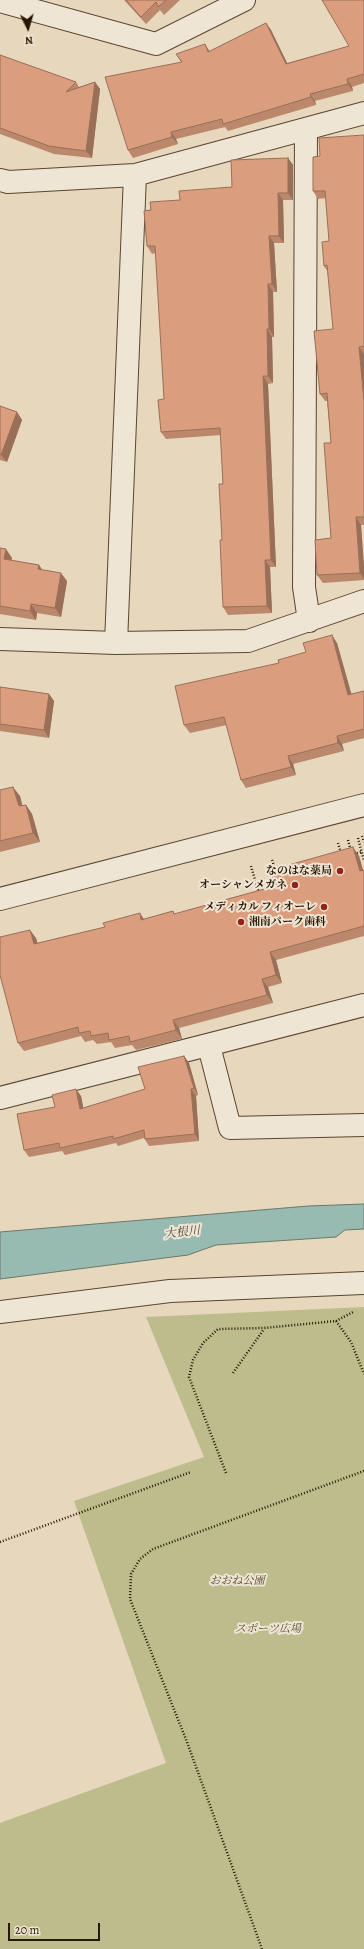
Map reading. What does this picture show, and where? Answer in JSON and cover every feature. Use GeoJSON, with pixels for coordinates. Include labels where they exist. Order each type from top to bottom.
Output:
{"type":"FeatureCollection","features":[{"type":"Feature","properties":{"kind":"street"},"geometry":{"type":"LineString","coordinates":[[0,1],[156,44],[244,0]]}},
{"type":"Feature","properties":{"kind":"street"},"geometry":{"type":"LineString","coordinates":[[0,180],[8,182],[135,175],[364,114]]}},
{"type":"Feature","properties":{"kind":"street"},"geometry":{"type":"LineString","coordinates":[[306,129],[304,587],[309,621]]}},
{"type":"Feature","properties":{"kind":"street"},"geometry":{"type":"LineString","coordinates":[[116,643],[135,175]]}},
{"type":"Feature","properties":{"kind":"street"},"geometry":{"type":"LineString","coordinates":[[0,639],[116,643],[248,641],[364,601]]}},
{"type":"Feature","properties":{"kind":"street"},"geometry":{"type":"LineString","coordinates":[[0,899],[364,805]]}},
{"type":"Feature","properties":{"kind":"street"},"geometry":{"type":"LineString","coordinates":[[0,1098],[209,1046],[364,1005]]}},
{"type":"Feature","properties":{"kind":"street"},"geometry":{"type":"LineString","coordinates":[[209,1046],[230,1128],[364,1124]]}},
{"type":"Feature","properties":{"kind":"street"},"geometry":{"type":"LineString","coordinates":[[0,1312],[170,1291],[364,1284]]}},
{"type":"Feature","properties":{"kind":"path"},"geometry":{"type":"LineString","coordinates":[[362,836],[364,842]]}},
{"type":"Feature","properties":{"kind":"path"},"geometry":{"type":"LineString","coordinates":[[358,838],[364,861]]}},
{"type":"Feature","properties":{"kind":"path"},"geometry":{"type":"LineString","coordinates":[[348,840],[352,855]]}},
{"type":"Feature","properties":{"kind":"path"},"geometry":{"type":"LineString","coordinates":[[338,843],[341,853],[335,856],[343,854],[344,856],[340,858]]}},
{"type":"Feature","properties":{"kind":"path"},"geometry":{"type":"LineString","coordinates":[[348,856],[362,852]]}},
{"type":"Feature","properties":{"kind":"path"},"geometry":{"type":"LineString","coordinates":[[272,860],[277,875]]}},
{"type":"Feature","properties":{"kind":"path"},"geometry":{"type":"LineString","coordinates":[[251,866],[261,900]]}},
{"type":"Feature","properties":{"kind":"path"},"geometry":{"type":"LineString","coordinates":[[226,1473],[189,1377],[193,1360],[203,1343],[218,1329],[264,1328],[336,1321],[357,1310]]}},
{"type":"Feature","properties":{"kind":"path"},"geometry":{"type":"LineString","coordinates":[[336,1321],[352,1342],[364,1374]]}},
{"type":"Feature","properties":{"kind":"path"},"geometry":{"type":"LineString","coordinates":[[233,1373],[264,1328]]}},
{"type":"Feature","properties":{"kind":"path"},"geometry":{"type":"LineString","coordinates":[[262,1949],[187,1742],[130,1599],[131,1574],[140,1559],[153,1549],[364,1471]]}},
{"type":"Feature","properties":{"kind":"path"},"geometry":{"type":"LineString","coordinates":[[0,1542],[191,1472]]}},
{"type":"Feature","properties":{"kind":"green space","name":"おおね公園"},"geometry":{"type":"Polygon","coordinates":[[[364,1307],[364,1949],[0,1949],[0,1823],[166,1763],[74,1501],[204,1457],[146,1317],[364,1307]]]}},
{"type":"Feature","properties":{"kind":"water","name":"大根川"},"geometry":{"type":"Polygon","coordinates":[[[364,1204],[364,1229],[345,1230],[336,1237],[216,1245],[188,1255],[0,1279],[0,1232],[308,1206],[364,1204]]]}},
{"type":"Feature","properties":{"kind":"building"},"geometry":{"type":"Polygon","coordinates":[[[126,0],[166,0],[158,7],[156,2],[141,17],[126,0]]]}},
{"type":"Feature","properties":{"kind":"building"},"geometry":{"type":"Polygon","coordinates":[[[322,0],[364,0],[364,74],[347,79],[348,84],[310,94],[311,97],[223,124],[222,119],[171,132],[172,137],[128,150],[105,77],[182,62],[176,54],[205,44],[208,52],[266,23],[286,64],[349,46],[322,0]]]}},
{"type":"Feature","properties":{"kind":"building"},"geometry":{"type":"Polygon","coordinates":[[[0,55],[76,82],[66,92],[95,82],[86,151],[49,146],[0,128],[0,55]]]}},
{"type":"Feature","properties":{"kind":"building"},"geometry":{"type":"Polygon","coordinates":[[[364,135],[364,346],[359,347],[364,401],[364,517],[356,517],[360,573],[317,575],[315,540],[331,538],[324,443],[331,443],[327,393],[320,394],[314,331],[333,329],[327,265],[324,266],[322,242],[329,241],[325,191],[313,191],[313,157],[320,156],[319,138],[364,135]]]}},
{"type":"Feature","properties":{"kind":"building"},"geometry":{"type":"Polygon","coordinates":[[[288,158],[288,193],[278,193],[279,236],[269,236],[272,284],[268,284],[268,376],[263,376],[271,560],[265,560],[267,606],[223,607],[219,484],[223,484],[220,428],[161,432],[158,400],[164,399],[155,246],[147,246],[144,211],[151,210],[150,202],[180,200],[179,191],[232,187],[231,160],[288,158]]]}},
{"type":"Feature","properties":{"kind":"building"},"geometry":{"type":"Polygon","coordinates":[[[0,406],[17,412],[1,455],[0,454],[0,406]]]}},
{"type":"Feature","properties":{"kind":"building"},"geometry":{"type":"Polygon","coordinates":[[[0,548],[6,549],[4,559],[39,565],[38,569],[61,573],[55,608],[31,604],[30,611],[0,606],[0,548]]]}},
{"type":"Feature","properties":{"kind":"building"},"geometry":{"type":"Polygon","coordinates":[[[332,635],[348,695],[364,691],[364,729],[337,736],[338,743],[288,756],[291,767],[241,780],[224,717],[184,725],[175,686],[279,663],[278,660],[306,652],[303,643],[332,635]]]}},
{"type":"Feature","properties":{"kind":"building"},"geometry":{"type":"Polygon","coordinates":[[[0,687],[49,694],[44,730],[0,724],[0,687]]]}},
{"type":"Feature","properties":{"kind":"building"},"geometry":{"type":"Polygon","coordinates":[[[13,787],[19,806],[26,805],[33,833],[0,841],[0,790],[13,787]]]}},
{"type":"Feature","properties":{"kind":"building"},"geometry":{"type":"Polygon","coordinates":[[[353,847],[360,871],[364,870],[364,926],[270,952],[276,975],[262,979],[267,995],[173,1020],[176,1030],[130,1042],[129,1036],[109,1040],[108,1033],[91,1036],[90,1031],[79,1033],[78,1027],[18,1043],[0,975],[0,937],[30,930],[34,944],[105,927],[103,923],[140,913],[141,920],[173,911],[174,914],[275,886],[271,870],[353,847]]]}},
{"type":"Feature","properties":{"kind":"building"},"geometry":{"type":"Polygon","coordinates":[[[184,1056],[194,1088],[191,1089],[195,1134],[145,1139],[144,1130],[113,1139],[113,1136],[60,1148],[59,1143],[24,1150],[17,1114],[55,1107],[52,1095],[76,1089],[80,1109],[145,1089],[138,1067],[184,1056]]]}},
{"type":"Feature","properties":{"kind":"place","name":"なのはな薬局"},"geometry":{"type":"Point","coordinates":[340,871]}},
{"type":"Feature","properties":{"kind":"place","name":"オーシャンメガネ"},"geometry":{"type":"Point","coordinates":[295,885]}},
{"type":"Feature","properties":{"kind":"place","name":"メディカル フィオーレ"},"geometry":{"type":"Point","coordinates":[324,907]}},
{"type":"Feature","properties":{"kind":"place","name":"湘南パーク歯科"},"geometry":{"type":"Point","coordinates":[241,922]}},
{"type":"Feature","properties":{"kind":"park label","name":"スポーツ広場"},"geometry":{"type":"Point","coordinates":[268,1629]}}]}
